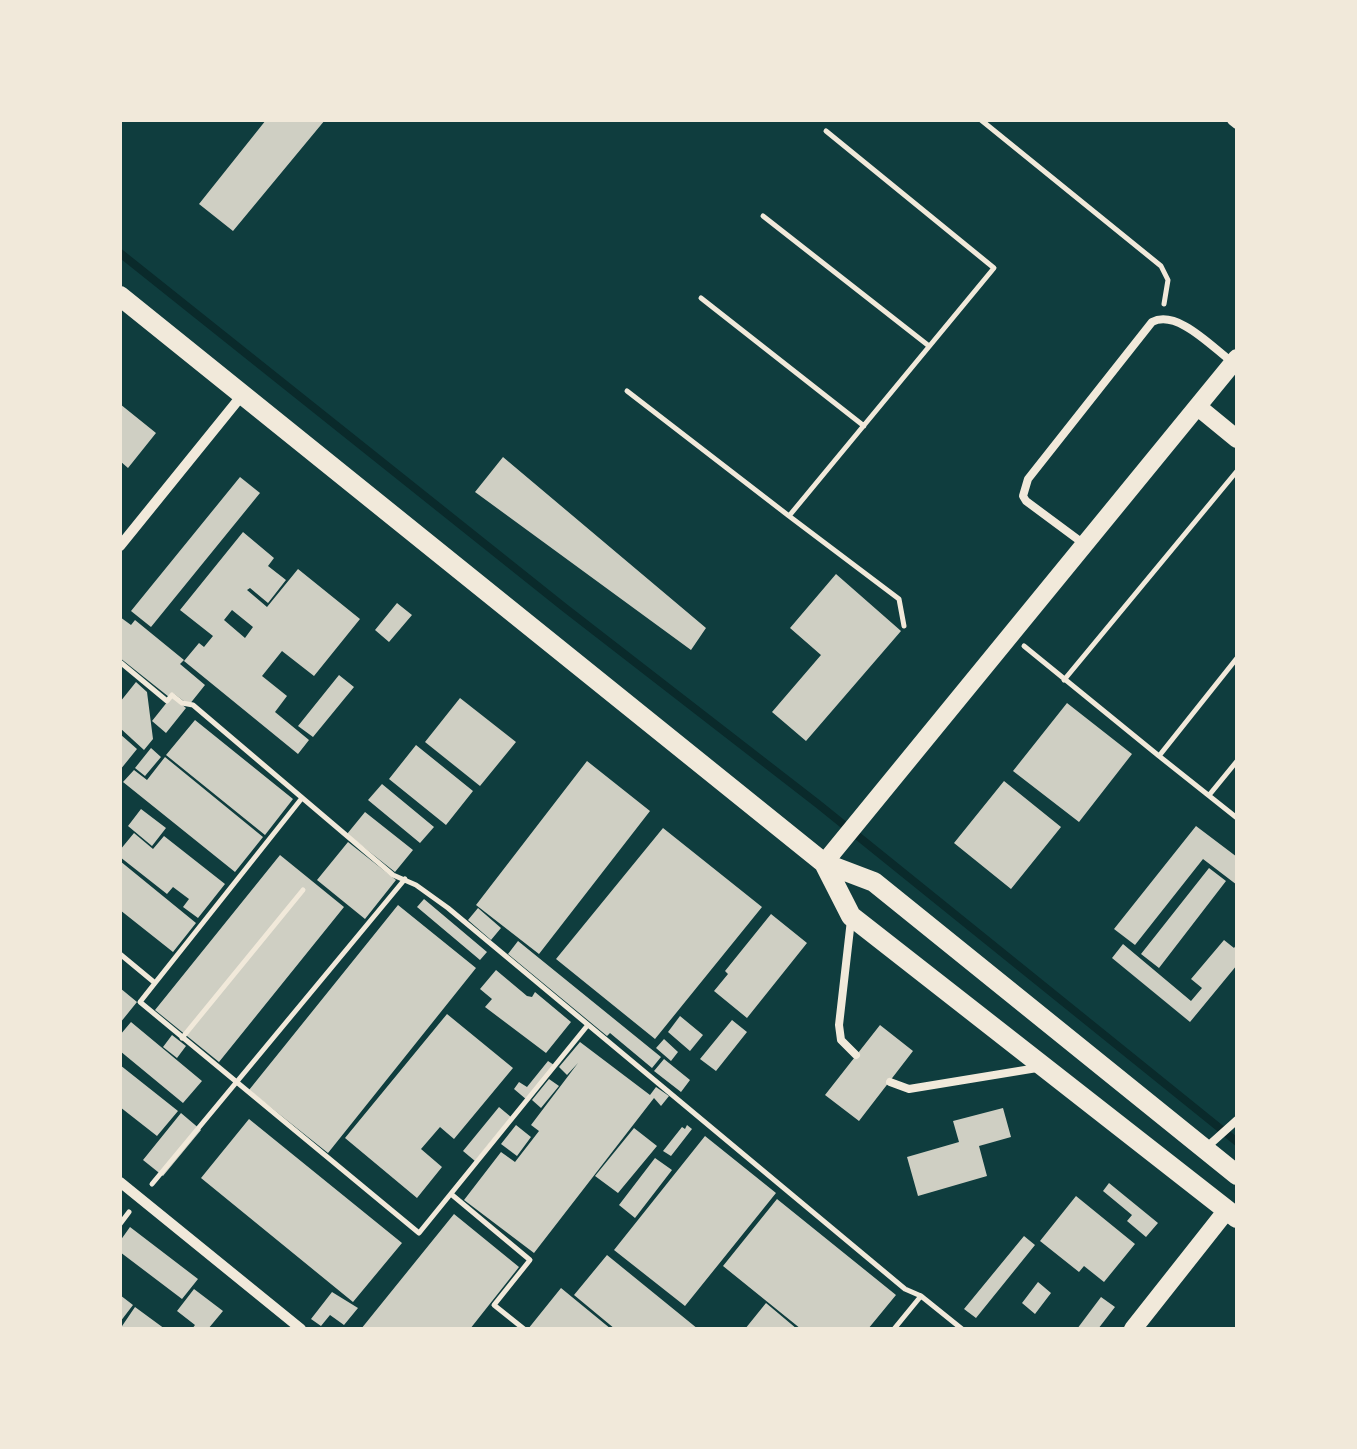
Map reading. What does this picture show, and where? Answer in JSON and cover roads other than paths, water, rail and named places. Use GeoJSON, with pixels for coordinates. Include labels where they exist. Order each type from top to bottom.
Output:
{"type":"FeatureCollection","features":[{"type":"Feature","properties":{"kind":"main road"},"geometry":{"type":"LineString","coordinates":[[120,296],[824,863],[874,882],[1237,1174]]}},
{"type":"Feature","properties":{"kind":"main road"},"geometry":{"type":"LineString","coordinates":[[824,863],[852,916],[1232,1214]]}},
{"type":"Feature","properties":{"kind":"street"},"geometry":{"type":"LineString","coordinates":[[824,863],[1235,360]]}},
{"type":"Feature","properties":{"kind":"street"},"geometry":{"type":"LineString","coordinates":[[120,546],[243,393]]}},
{"type":"Feature","properties":{"kind":"street"},"geometry":{"type":"LineString","coordinates":[[1198,407],[1237,439]]}},
{"type":"Feature","properties":{"kind":"street"},"geometry":{"type":"LineString","coordinates":[[120,1182],[301,1329]]}},
{"type":"Feature","properties":{"kind":"street"},"geometry":{"type":"LineString","coordinates":[[1133,1329],[1232,1214]]}},
{"type":"Feature","properties":{"kind":"lane"},"geometry":{"type":"LineString","coordinates":[[1084,544],[1026,501],[1024,490],[1028,479],[1152,322],[1161,318],[1175,321],[1235,360]]}},
{"type":"Feature","properties":{"kind":"lane"},"geometry":{"type":"LineString","coordinates":[[852,916],[839,1026],[842,1040],[856,1056]]}},
{"type":"Feature","properties":{"kind":"lane"},"geometry":{"type":"LineString","coordinates":[[890,1082],[909,1089],[1047,1066]]}},
{"type":"Feature","properties":{"kind":"lane"},"geometry":{"type":"LineString","coordinates":[[1204,1148],[1237,1120]]}},
{"type":"Feature","properties":{"kind":"waterway"},"geometry":{"type":"LineString","coordinates":[[120,253],[818,804],[1237,1142]]}}]}
